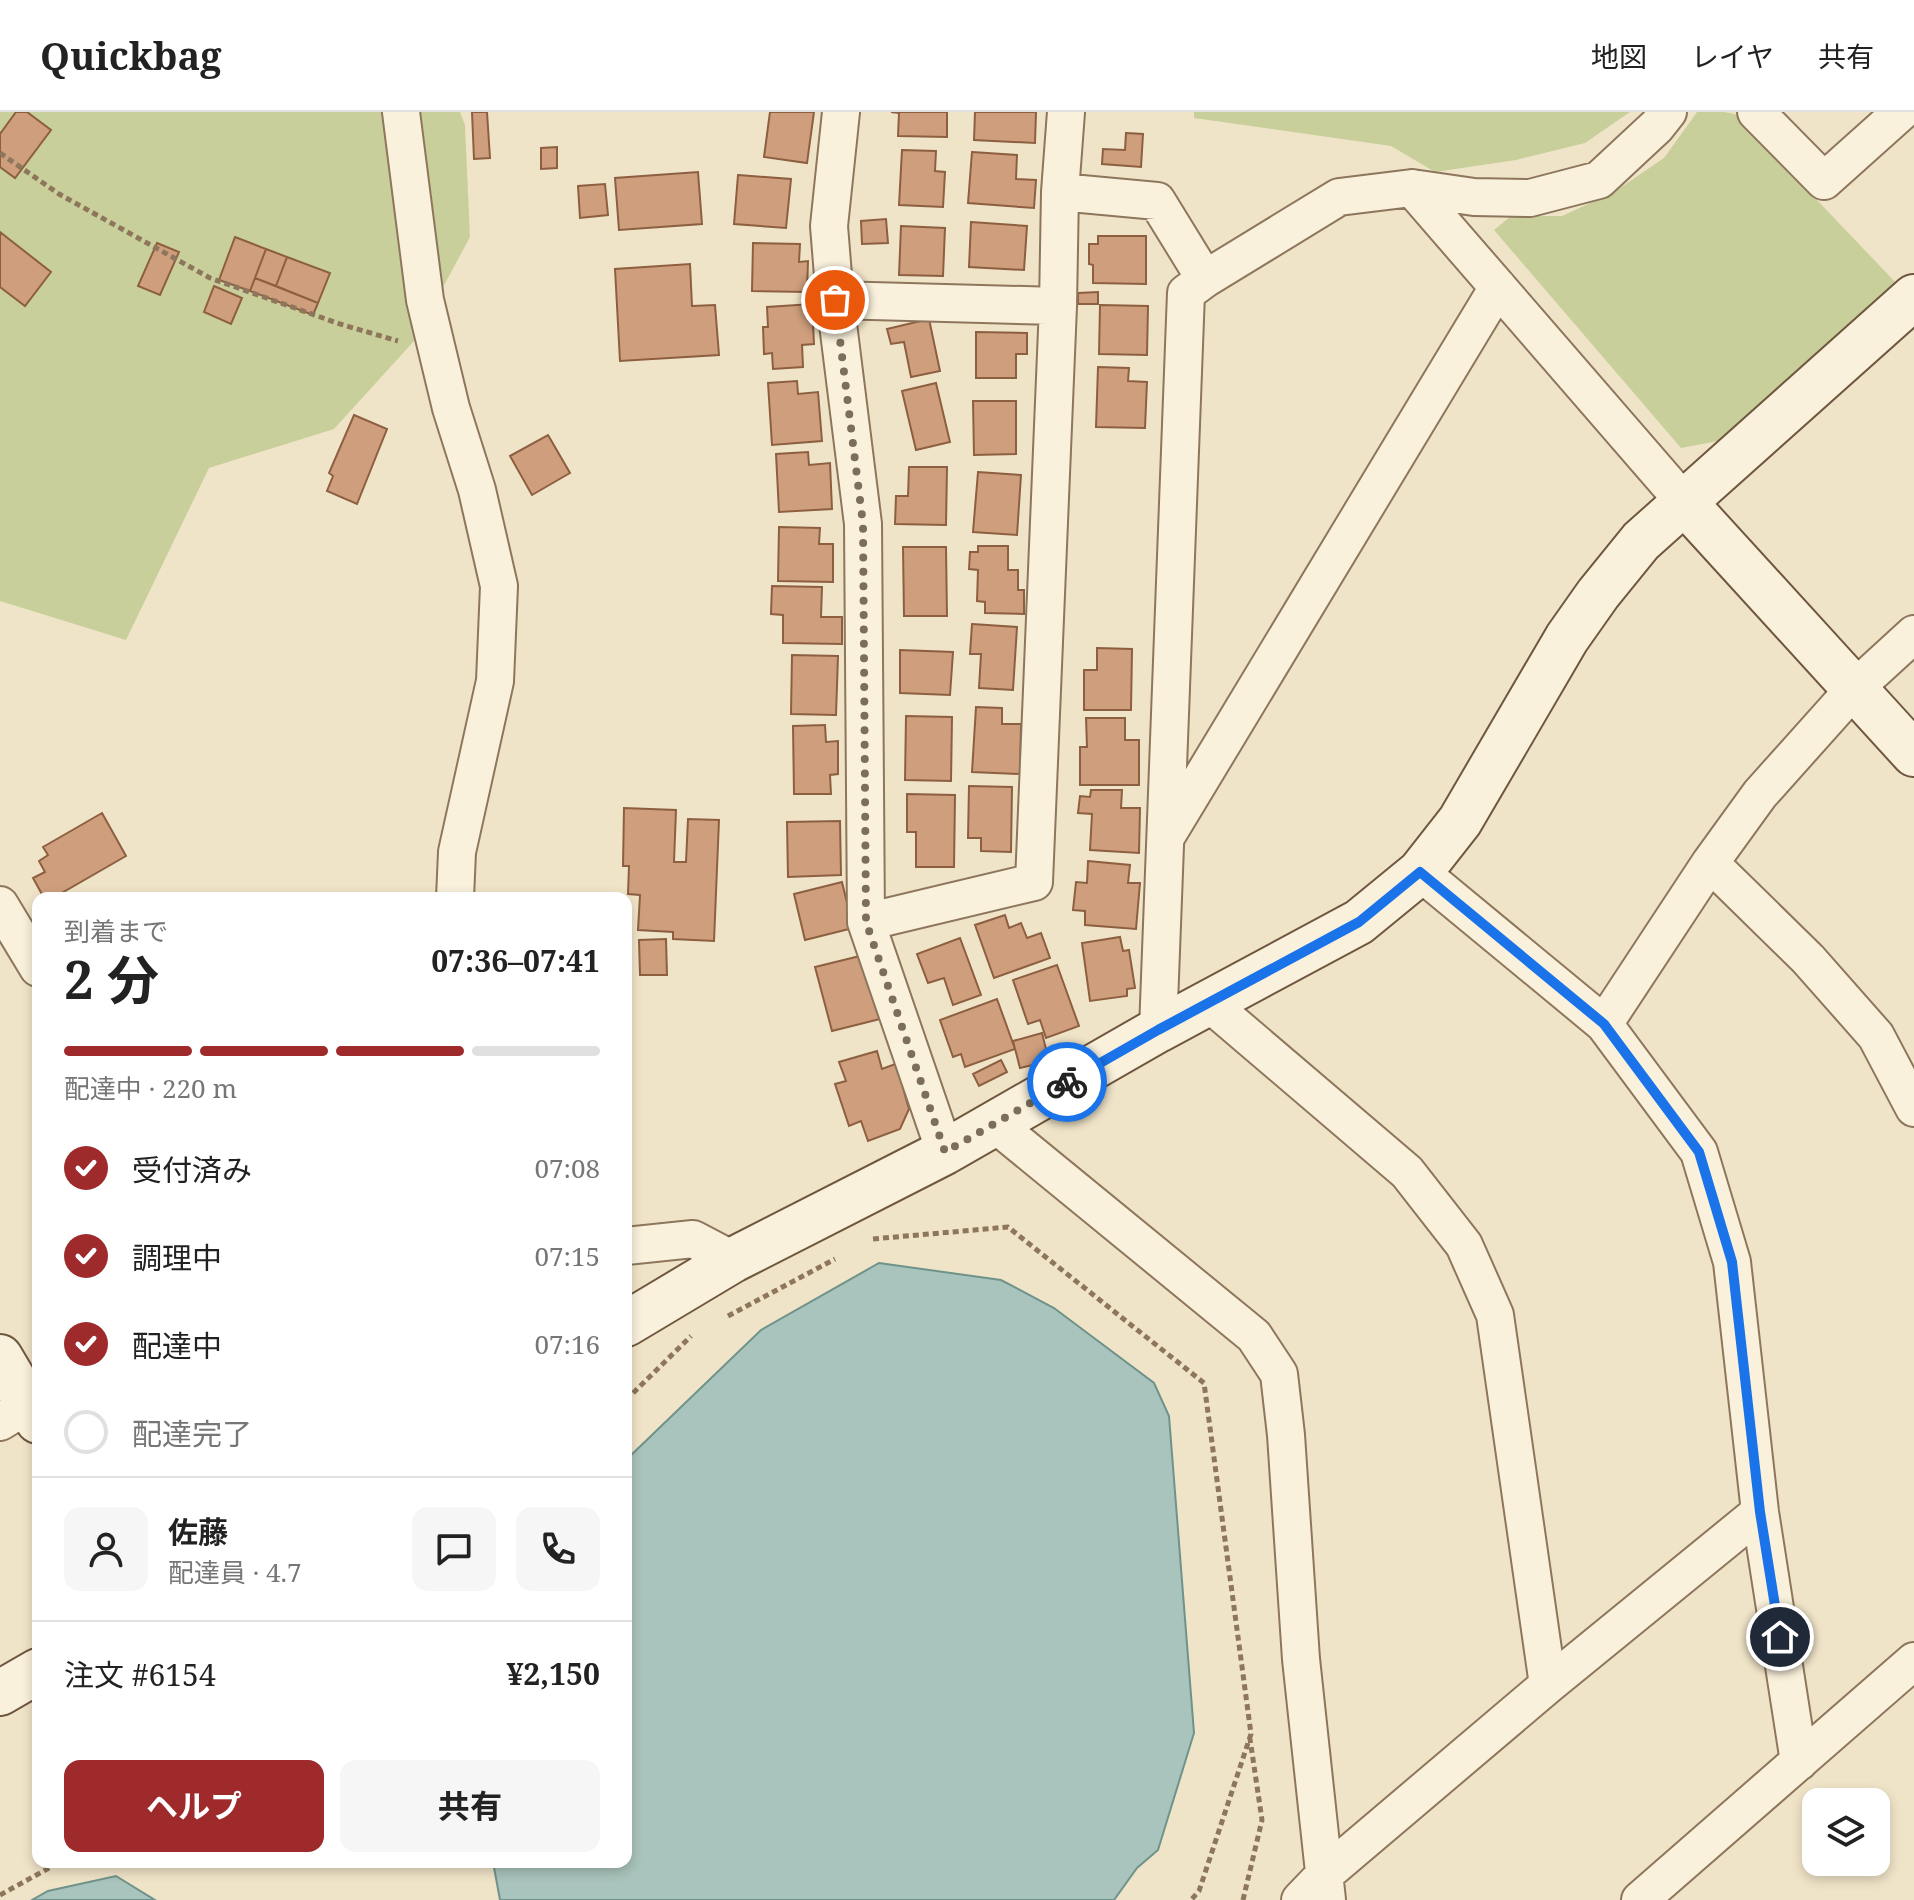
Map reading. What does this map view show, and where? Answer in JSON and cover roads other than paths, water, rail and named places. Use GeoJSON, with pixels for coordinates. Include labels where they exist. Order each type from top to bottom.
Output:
{"type":"FeatureCollection","features":[{"type":"Feature","properties":{"kind":"street"},"geometry":{"type":"LineString","coordinates":[[401,112],[425,300],[451,408],[477,490],[499,586],[495,681],[457,852],[455,892]]}},
{"type":"Feature","properties":{"kind":"street"},"geometry":{"type":"LineString","coordinates":[[841,112],[829,226],[835,300],[863,524],[866,922],[945,1152]]}},
{"type":"Feature","properties":{"kind":"street"},"geometry":{"type":"LineString","coordinates":[[866,922],[1034,882],[1060,192],[1066,112]]}},
{"type":"Feature","properties":{"kind":"street"},"geometry":{"type":"LineString","coordinates":[[1158,1030],[1186,293],[1339,197],[1412,188],[1474,197],[1530,198],[1599,180],[1668,112]]}},
{"type":"Feature","properties":{"kind":"street"},"geometry":{"type":"LineString","coordinates":[[1756,112],[1824,181],[1901,112]]}},
{"type":"Feature","properties":{"kind":"street"},"geometry":{"type":"LineString","coordinates":[[1412,188],[1685,503],[1914,754]]}},
{"type":"Feature","properties":{"kind":"street"},"geometry":{"type":"LineString","coordinates":[[1060,192],[1157,201],[1205,279]]}},
{"type":"Feature","properties":{"kind":"street"},"geometry":{"type":"LineString","coordinates":[[1164,841],[1498,287]]}},
{"type":"Feature","properties":{"kind":"street"},"geometry":{"type":"LineString","coordinates":[[632,1320],[733,1260],[945,1152],[1158,1030],[1359,922],[1420,872],[1460,821],[1567,638],[1641,541],[1914,297]]}},
{"type":"Feature","properties":{"kind":"street"},"geometry":{"type":"LineString","coordinates":[[835,300],[1058,306]]}},
{"type":"Feature","properties":{"kind":"street"},"geometry":{"type":"LineString","coordinates":[[1604,1024],[1710,863],[1760,794],[1854,689],[1914,634]]}},
{"type":"Feature","properties":{"kind":"street"},"geometry":{"type":"LineString","coordinates":[[1710,863],[1808,959],[1876,1036],[1914,1108]]}},
{"type":"Feature","properties":{"kind":"street"},"geometry":{"type":"LineString","coordinates":[[1420,872],[1604,1024],[1699,1152],[1732,1262],[1760,1512],[1799,1762]]}},
{"type":"Feature","properties":{"kind":"street"},"geometry":{"type":"LineString","coordinates":[[0,905],[32,958]]}},
{"type":"Feature","properties":{"kind":"street"},"geometry":{"type":"LineString","coordinates":[[1209,1003],[1407,1172],[1464,1245],[1495,1315],[1548,1685]]}},
{"type":"Feature","properties":{"kind":"street"},"geometry":{"type":"LineString","coordinates":[[995,1124],[1254,1336],[1279,1374],[1286,1435],[1317,1892]]}},
{"type":"Feature","properties":{"kind":"street"},"geometry":{"type":"LineString","coordinates":[[632,1245],[693,1239],[733,1260]]}},
{"type":"Feature","properties":{"kind":"street"},"geometry":{"type":"LineString","coordinates":[[0,1357],[26,1412]]}},
{"type":"Feature","properties":{"kind":"street"},"geometry":{"type":"LineString","coordinates":[[1317,1892],[1548,1685],[1760,1512]]}},
{"type":"Feature","properties":{"kind":"street"},"geometry":{"type":"LineString","coordinates":[[1640,1900],[1914,1661]]}},
{"type":"Feature","properties":{"kind":"street"},"geometry":{"type":"LineString","coordinates":[[0,1693],[32,1674]]}},
{"type":"Feature","properties":{"kind":"water"},"geometry":{"type":"Polygon","coordinates":[[[879,1263],[1001,1280],[1054,1308],[1154,1383],[1169,1416],[1194,1733],[1158,1850],[1137,1868],[1114,1900],[500,1900],[494,1868],[632,1868],[632,1454],[761,1330],[879,1263]]]}},
{"type":"Feature","properties":{"kind":"water"},"geometry":{"type":"Polygon","coordinates":[[[116,1876],[155,1900],[32,1900],[48,1891],[116,1876]]]}}]}
